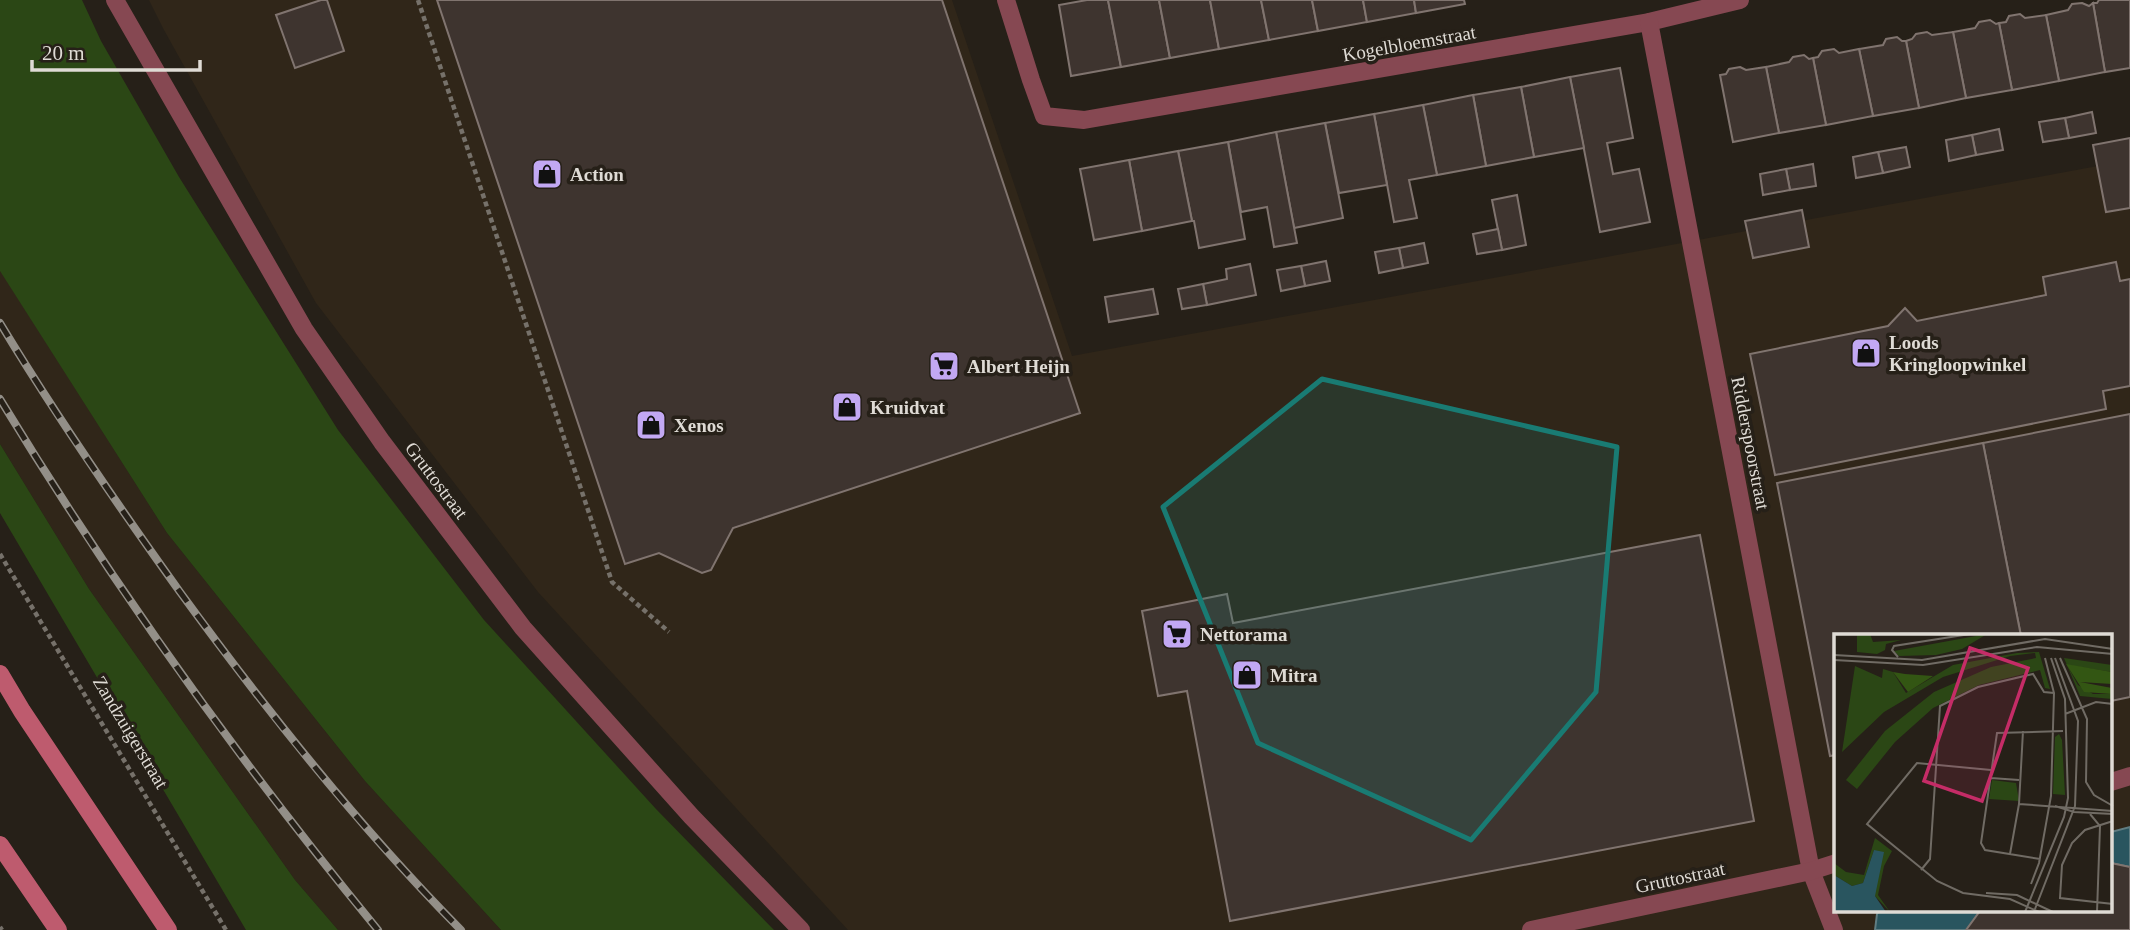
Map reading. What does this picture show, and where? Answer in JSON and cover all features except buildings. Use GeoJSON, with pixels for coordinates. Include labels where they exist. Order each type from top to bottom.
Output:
{"type":"FeatureCollection","features":[{"type":"Feature","properties":{"kind":"main road"},"geometry":{"type":"LineString","coordinates":[[0,674],[169,930]]}},
{"type":"Feature","properties":{"kind":"main road"},"geometry":{"type":"LineString","coordinates":[[0,845],[58,930]]}},
{"type":"Feature","properties":{"kind":"street","name":"Gruttostraat"},"geometry":{"type":"LineString","coordinates":[[116,0],[304,330],[382,442],[523,628],[691,816],[801,930]]}},
{"type":"Feature","properties":{"kind":"street","name":"Kogelbloemstraat"},"geometry":{"type":"LineString","coordinates":[[1006,0],[1044,116],[1084,120],[1649,22],[1740,0]]}},
{"type":"Feature","properties":{"kind":"street","name":"Ridderspoorstraat"},"geometry":{"type":"LineString","coordinates":[[1649,22],[1811,871],[1834,930]]}},
{"type":"Feature","properties":{"kind":"street"},"geometry":{"type":"LineString","coordinates":[[2112,782],[2130,776]]}},
{"type":"Feature","properties":{"kind":"street","name":"Gruttostraat"},"geometry":{"type":"LineString","coordinates":[[1531,930],[1811,871],[1834,864]]}},
{"type":"Feature","properties":{"kind":"path"},"geometry":{"type":"LineString","coordinates":[[418,0],[612,582],[668,632]]}},
{"type":"Feature","properties":{"kind":"path","name":"Zandzuigerstraat"},"geometry":{"type":"LineString","coordinates":[[0,554],[226,930]]}},
{"type":"Feature","properties":{"kind":"highlighted area"},"geometry":{"type":"Polygon","coordinates":[[[1322,379],[1617,447],[1596,692],[1471,840],[1258,743],[1163,507],[1322,379]]]}},
{"type":"Feature","properties":{"kind":"shaded area"},"geometry":{"type":"Polygon","coordinates":[[[149,0],[952,0],[1072,356],[2130,160],[2130,930],[848,930],[538,592],[316,303],[149,0]]]}},
{"type":"Feature","properties":{"kind":"shaded area"},"geometry":{"type":"Polygon","coordinates":[[[0,270],[167,533],[365,781],[501,930],[338,930],[295,880],[89,589],[0,444],[0,270]]]}},
{"type":"Feature","properties":{"kind":"green space"},"geometry":{"type":"Polygon","coordinates":[[[0,0],[82,0],[101,41],[179,177],[338,430],[484,620],[656,809],[774,930],[501,930],[365,781],[167,533],[0,271],[0,0]]]}},
{"type":"Feature","properties":{"kind":"green space"},"geometry":{"type":"Polygon","coordinates":[[[0,444],[89,589],[295,880],[338,930],[246,930],[0,513],[0,444]]]}},
{"type":"Feature","properties":{"kind":"water"},"geometry":{"type":"Polygon","coordinates":[[[2130,827],[2130,867],[2112,863],[2112,832],[2130,827]]]}},
{"type":"Feature","properties":{"kind":"water"},"geometry":{"type":"Polygon","coordinates":[[[1979,912],[1967,930],[1875,930],[1877,914],[1979,912]]]}},
{"type":"Feature","properties":{"kind":"railway"},"geometry":{"type":"LineString","coordinates":[[0,323],[110,493],[246,680],[314,766],[386,850],[461,930]]}},
{"type":"Feature","properties":{"kind":"railway"},"geometry":{"type":"LineString","coordinates":[[0,399],[87,537],[180,671],[277,802],[378,930]]}},
{"type":"Feature","properties":{"kind":"place","name":"Action"},"geometry":{"type":"Point","coordinates":[547,174]}},
{"type":"Feature","properties":{"kind":"place","name":"Loods Kringloopwinkel"},"geometry":{"type":"Point","coordinates":[1866,353]}},
{"type":"Feature","properties":{"kind":"place","name":"Albert Heijn"},"geometry":{"type":"Point","coordinates":[944,366]}},
{"type":"Feature","properties":{"kind":"place","name":"Kruidvat"},"geometry":{"type":"Point","coordinates":[847,407]}},
{"type":"Feature","properties":{"kind":"place","name":"Xenos"},"geometry":{"type":"Point","coordinates":[651,425]}},
{"type":"Feature","properties":{"kind":"place","name":"Nettorama"},"geometry":{"type":"Point","coordinates":[1177,634]}},
{"type":"Feature","properties":{"kind":"place","name":"Mitra"},"geometry":{"type":"Point","coordinates":[1247,675]}}]}
